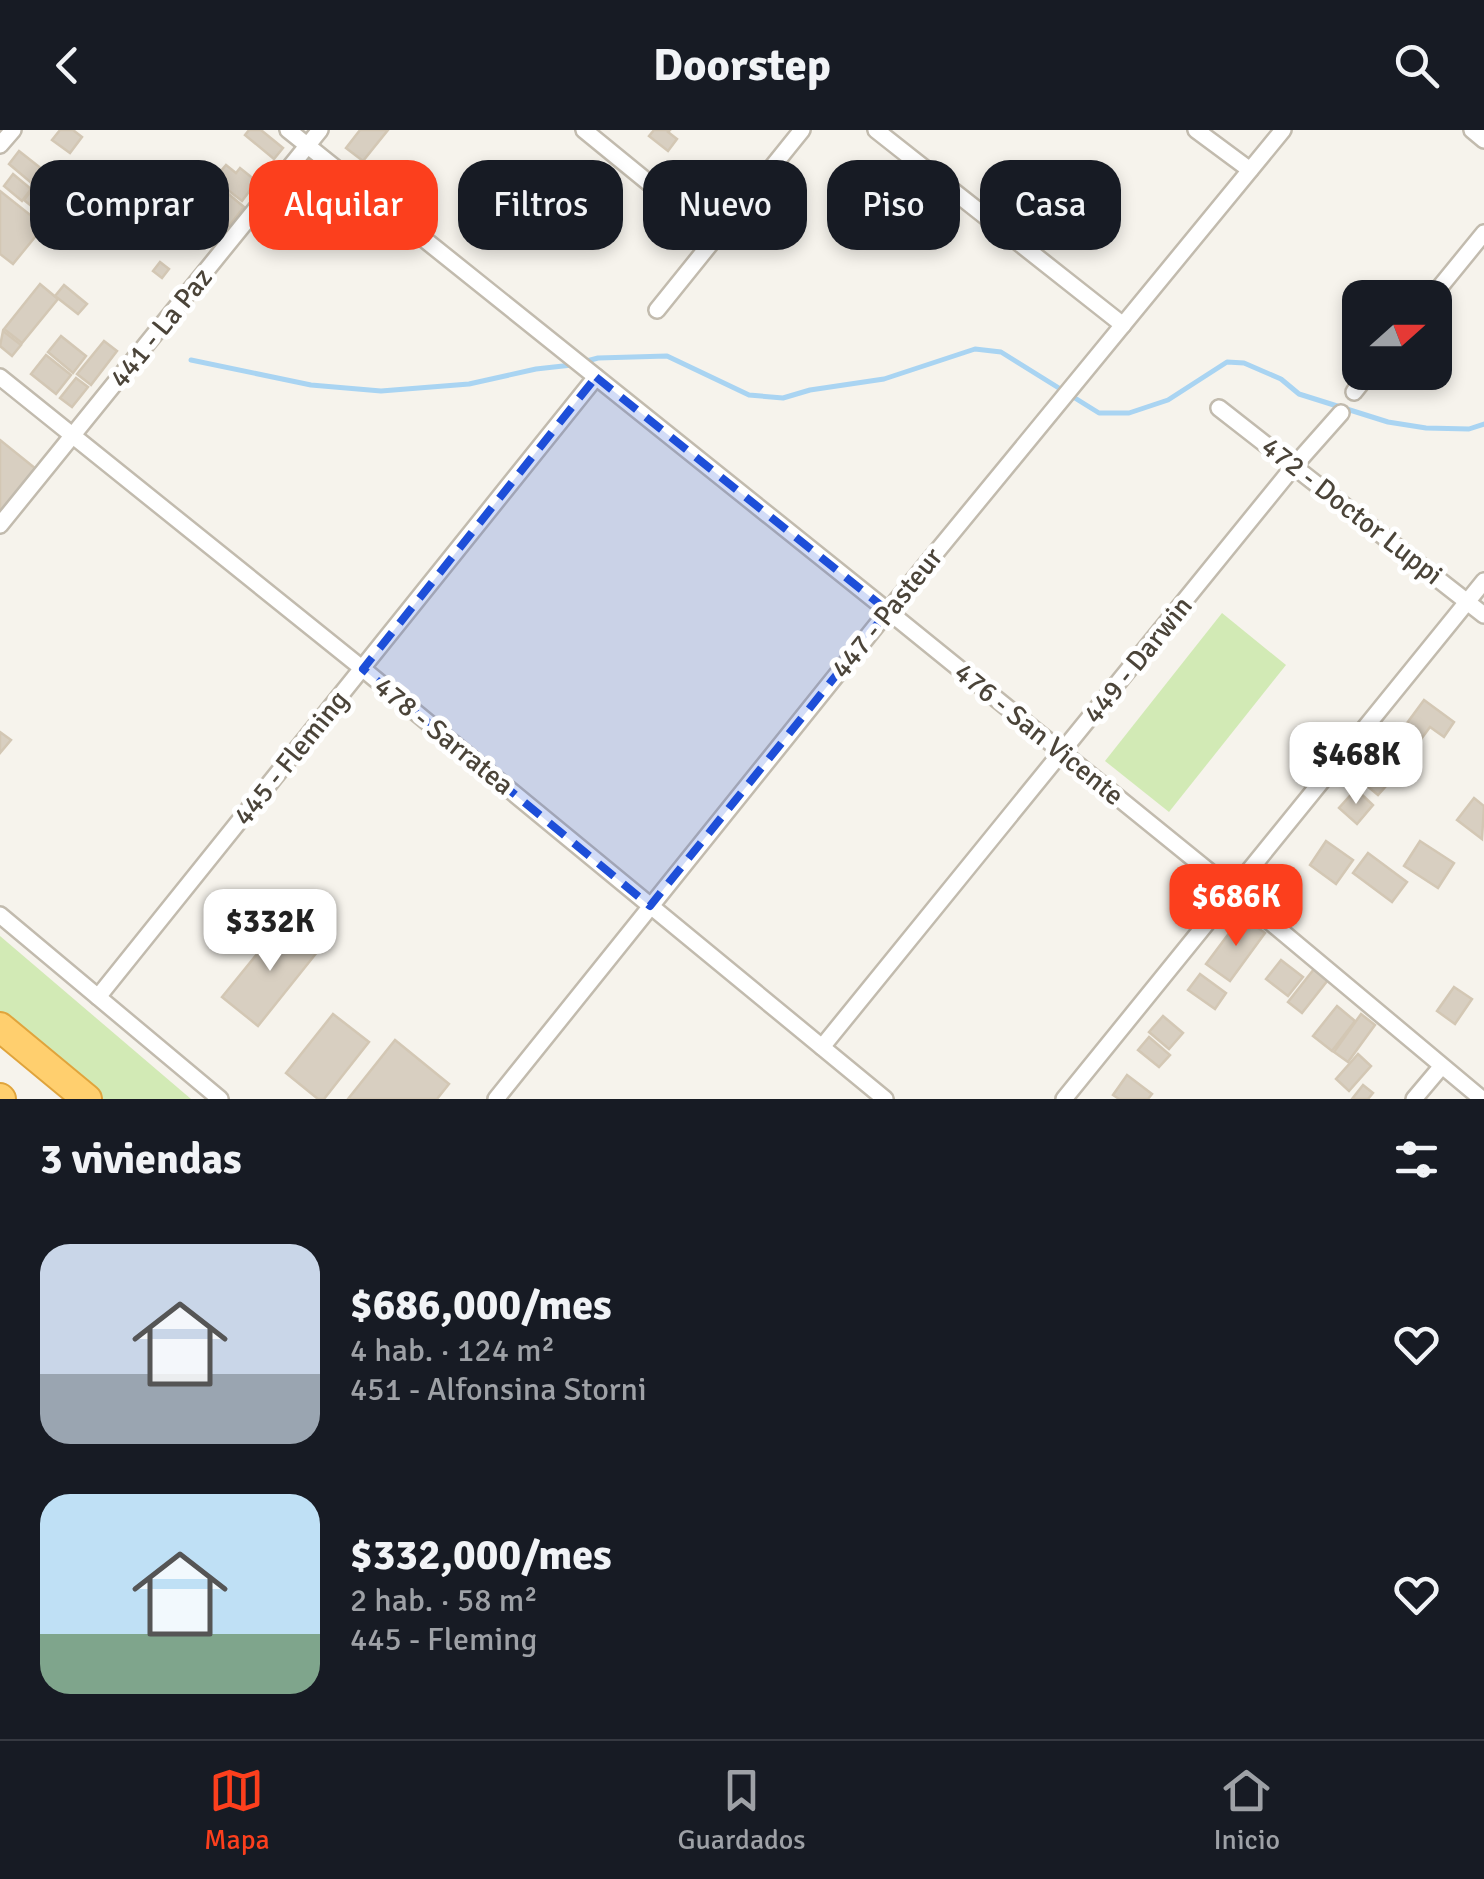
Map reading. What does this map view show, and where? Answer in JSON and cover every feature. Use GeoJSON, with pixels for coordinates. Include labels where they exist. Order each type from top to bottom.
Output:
{"type":"FeatureCollection","features":[{"type":"Feature","properties":{"kind":"highway"},"geometry":{"type":"LineString","coordinates":[[0,1027],[87,1099]]}},
{"type":"Feature","properties":{"kind":"highway"},"geometry":{"type":"LineString","coordinates":[[0,1038],[87,1099]]}},
{"type":"Feature","properties":{"kind":"street"},"geometry":{"type":"LineString","coordinates":[[0,145],[12,130]]}},
{"type":"Feature","properties":{"kind":"street"},"geometry":{"type":"LineString","coordinates":[[288,130],[308,145]]}},
{"type":"Feature","properties":{"kind":"street","name":"441 - La Paz"},"geometry":{"type":"LineString","coordinates":[[0,525],[320,130]]}},
{"type":"Feature","properties":{"kind":"street"},"geometry":{"type":"LineString","coordinates":[[584,130],[643,178]]}},
{"type":"Feature","properties":{"kind":"street"},"geometry":{"type":"LineString","coordinates":[[778,160],[802,130]]}},
{"type":"Feature","properties":{"kind":"street"},"geometry":{"type":"LineString","coordinates":[[876,130],[1123,325]]}},
{"type":"Feature","properties":{"kind":"street"},"geometry":{"type":"LineString","coordinates":[[1196,130],[1250,170]]}},
{"type":"Feature","properties":{"kind":"street","name":"447 - Pasteur"},"geometry":{"type":"LineString","coordinates":[[496,1099],[888,610],[1283,130]]}},
{"type":"Feature","properties":{"kind":"street"},"geometry":{"type":"LineString","coordinates":[[1472,130],[1484,140]]}},
{"type":"Feature","properties":{"kind":"street","name":"476 - San Vicente"},"geometry":{"type":"LineString","coordinates":[[308,145],[888,610],[1482,1099]]}},
{"type":"Feature","properties":{"kind":"street"},"geometry":{"type":"LineString","coordinates":[[1445,280],[1484,232]]}},
{"type":"Feature","properties":{"kind":"street"},"geometry":{"type":"LineString","coordinates":[[657,310],[705,250]]}},
{"type":"Feature","properties":{"kind":"street","name":"445 - Fleming"},"geometry":{"type":"LineString","coordinates":[[98,997],[594,375]]}},
{"type":"Feature","properties":{"kind":"street","name":"478 - Sarratea"},"geometry":{"type":"LineString","coordinates":[[0,376],[885,1099]]}},
{"type":"Feature","properties":{"kind":"street","name":"472 - Doctor Luppi"},"geometry":{"type":"LineString","coordinates":[[1218,408],[1484,615]]}},
{"type":"Feature","properties":{"kind":"street","name":"449 - Darwin"},"geometry":{"type":"LineString","coordinates":[[822,1047],[1341,413]]}},
{"type":"Feature","properties":{"kind":"street"},"geometry":{"type":"LineString","coordinates":[[1064,1099],[1484,580]]}},
{"type":"Feature","properties":{"kind":"street"},"geometry":{"type":"LineString","coordinates":[[0,915],[220,1099]]}},
{"type":"Feature","properties":{"kind":"street"},"geometry":{"type":"LineString","coordinates":[[1414,1099],[1441,1067]]}},
{"type":"Feature","properties":{"kind":"highlighted area"},"geometry":{"type":"Polygon","coordinates":[[[596,377],[888,611],[650,906],[363,669],[596,377]]]}},
{"type":"Feature","properties":{"kind":"green space"},"geometry":{"type":"Polygon","coordinates":[[[1222,613],[1286,665],[1169,812],[1105,761],[1222,613]]]}},
{"type":"Feature","properties":{"kind":"green space"},"geometry":{"type":"Polygon","coordinates":[[[0,936],[191,1099],[103,1099],[0,1016],[0,936]]]}},
{"type":"Feature","properties":{"kind":"building"},"geometry":{"type":"Polygon","coordinates":[[[60,130],[73,130],[82,137],[70,153],[52,140],[60,130]]]}},
{"type":"Feature","properties":{"kind":"building"},"geometry":{"type":"Polygon","coordinates":[[[249,130],[261,130],[283,148],[274,159],[245,135],[249,130]]]}},
{"type":"Feature","properties":{"kind":"building"},"geometry":{"type":"Polygon","coordinates":[[[360,130],[388,130],[364,160],[346,148],[360,130]]]}},
{"type":"Feature","properties":{"kind":"building"},"geometry":{"type":"Polygon","coordinates":[[[654,130],[670,130],[677,139],[668,151],[649,136],[654,130]]]}},
{"type":"Feature","properties":{"kind":"building"},"geometry":{"type":"Polygon","coordinates":[[[19,151],[30,160],[30,182],[9,164],[19,151]]]}},
{"type":"Feature","properties":{"kind":"building"},"geometry":{"type":"Polygon","coordinates":[[[229,167],[236,173],[240,168],[249,175],[249,192],[242,201],[229,191],[229,167]]]}},
{"type":"Feature","properties":{"kind":"building"},"geometry":{"type":"Polygon","coordinates":[[[13,174],[30,190],[22,201],[4,186],[13,174]]]}},
{"type":"Feature","properties":{"kind":"building"},"geometry":{"type":"Polygon","coordinates":[[[0,191],[30,215],[30,243],[13,264],[0,254],[0,191]]]}},
{"type":"Feature","properties":{"kind":"building"},"geometry":{"type":"Polygon","coordinates":[[[229,194],[244,207],[229,226],[229,194]]]}},
{"type":"Feature","properties":{"kind":"building"},"geometry":{"type":"Polygon","coordinates":[[[160,262],[169,269],[162,278],[153,271],[160,262]]]}},
{"type":"Feature","properties":{"kind":"building"},"geometry":{"type":"Polygon","coordinates":[[[40,284],[58,299],[22,343],[4,329],[40,284]]]}},
{"type":"Feature","properties":{"kind":"building"},"geometry":{"type":"Polygon","coordinates":[[[64,285],[87,304],[78,314],[55,296],[64,285]]]}},
{"type":"Feature","properties":{"kind":"building"},"geometry":{"type":"Polygon","coordinates":[[[3,331],[21,345],[12,356],[0,346],[3,331]]]}},
{"type":"Feature","properties":{"kind":"building"},"geometry":{"type":"Polygon","coordinates":[[[61,336],[86,356],[73,373],[48,352],[61,336]]]}},
{"type":"Feature","properties":{"kind":"building"},"geometry":{"type":"Polygon","coordinates":[[[104,341],[117,351],[91,385],[77,374],[104,341]]]}},
{"type":"Feature","properties":{"kind":"building"},"geometry":{"type":"Polygon","coordinates":[[[46,355],[71,375],[56,394],[31,374],[46,355]]]}},
{"type":"Feature","properties":{"kind":"building"},"geometry":{"type":"Polygon","coordinates":[[[76,378],[88,387],[72,407],[60,398],[76,378]]]}},
{"type":"Feature","properties":{"kind":"building"},"geometry":{"type":"Polygon","coordinates":[[[0,440],[36,469],[0,515],[0,440]]]}},
{"type":"Feature","properties":{"kind":"building"},"geometry":{"type":"Polygon","coordinates":[[[1424,700],[1454,722],[1444,737],[1430,727],[1413,750],[1396,738],[1424,700]]]}},
{"type":"Feature","properties":{"kind":"building"},"geometry":{"type":"Polygon","coordinates":[[[0,732],[11,740],[0,753],[0,732]]]}},
{"type":"Feature","properties":{"kind":"building"},"geometry":{"type":"Polygon","coordinates":[[[1378,763],[1394,777],[1378,795],[1361,781],[1378,763]]]}},
{"type":"Feature","properties":{"kind":"building"},"geometry":{"type":"Polygon","coordinates":[[[1356,789],[1373,805],[1357,824],[1339,808],[1356,789]]]}},
{"type":"Feature","properties":{"kind":"building"},"geometry":{"type":"Polygon","coordinates":[[[1474,798],[1484,806],[1482,839],[1457,820],[1474,798]]]}},
{"type":"Feature","properties":{"kind":"building"},"geometry":{"type":"Polygon","coordinates":[[[1326,841],[1353,860],[1336,884],[1310,865],[1326,841]]]}},
{"type":"Feature","properties":{"kind":"building"},"geometry":{"type":"Polygon","coordinates":[[[1420,841],[1454,863],[1438,888],[1404,866],[1420,841]]]}},
{"type":"Feature","properties":{"kind":"building"},"geometry":{"type":"Polygon","coordinates":[[[1368,853],[1407,882],[1392,902],[1353,873],[1368,853]]]}},
{"type":"Feature","properties":{"kind":"building"},"geometry":{"type":"Polygon","coordinates":[[[1242,916],[1265,933],[1230,981],[1206,964],[1242,916]]]}},
{"type":"Feature","properties":{"kind":"building"},"geometry":{"type":"Polygon","coordinates":[[[283,922],[318,951],[258,1026],[222,997],[283,922]]]}},
{"type":"Feature","properties":{"kind":"building"},"geometry":{"type":"Polygon","coordinates":[[[1281,960],[1303,977],[1288,996],[1266,979],[1281,960]]]}},
{"type":"Feature","properties":{"kind":"building"},"geometry":{"type":"Polygon","coordinates":[[[1314,969],[1328,980],[1302,1013],[1288,1002],[1314,969]]]}},
{"type":"Feature","properties":{"kind":"building"},"geometry":{"type":"Polygon","coordinates":[[[1200,974],[1226,993],[1215,1009],[1188,990],[1200,974]]]}},
{"type":"Feature","properties":{"kind":"building"},"geometry":{"type":"Polygon","coordinates":[[[1454,987],[1472,999],[1455,1024],[1437,1011],[1454,987]]]}},
{"type":"Feature","properties":{"kind":"building"},"geometry":{"type":"Polygon","coordinates":[[[1337,1006],[1355,1021],[1332,1051],[1313,1036],[1337,1006]]]}},
{"type":"Feature","properties":{"kind":"building"},"geometry":{"type":"Polygon","coordinates":[[[333,1014],[369,1042],[324,1099],[318,1099],[286,1073],[333,1014]]]}},
{"type":"Feature","properties":{"kind":"building"},"geometry":{"type":"Polygon","coordinates":[[[1361,1014],[1375,1025],[1348,1062],[1334,1052],[1361,1014]]]}},
{"type":"Feature","properties":{"kind":"building"},"geometry":{"type":"Polygon","coordinates":[[[1163,1016],[1183,1033],[1169,1049],[1149,1032],[1163,1016]]]}},
{"type":"Feature","properties":{"kind":"building"},"geometry":{"type":"Polygon","coordinates":[[[1149,1037],[1170,1055],[1159,1067],[1138,1050],[1149,1037]]]}},
{"type":"Feature","properties":{"kind":"building"},"geometry":{"type":"Polygon","coordinates":[[[395,1040],[449,1084],[437,1099],[348,1099],[395,1040]]]}},
{"type":"Feature","properties":{"kind":"building"},"geometry":{"type":"Polygon","coordinates":[[[1358,1054],[1371,1066],[1349,1091],[1336,1079],[1358,1054]]]}},
{"type":"Feature","properties":{"kind":"building"},"geometry":{"type":"Polygon","coordinates":[[[1127,1075],[1152,1094],[1148,1099],[1119,1099],[1113,1095],[1127,1075]]]}},
{"type":"Feature","properties":{"kind":"building"},"geometry":{"type":"Polygon","coordinates":[[[1363,1085],[1373,1093],[1368,1099],[1352,1099],[1363,1085]]]}},
{"type":"Feature","properties":{"kind":"waterway"},"geometry":{"type":"LineString","coordinates":[[583,362],[667,356],[749,395],[783,398],[884,379],[975,349],[1001,352],[1099,413],[1129,413],[1168,400],[1227,362],[1244,363],[1281,379],[1299,394],[1388,422],[1469,429],[1484,424]]}},
{"type":"Feature","properties":{"kind":"waterway"},"geometry":{"type":"LineString","coordinates":[[191,360],[311,385],[381,391],[469,384],[572,365]]}}]}
